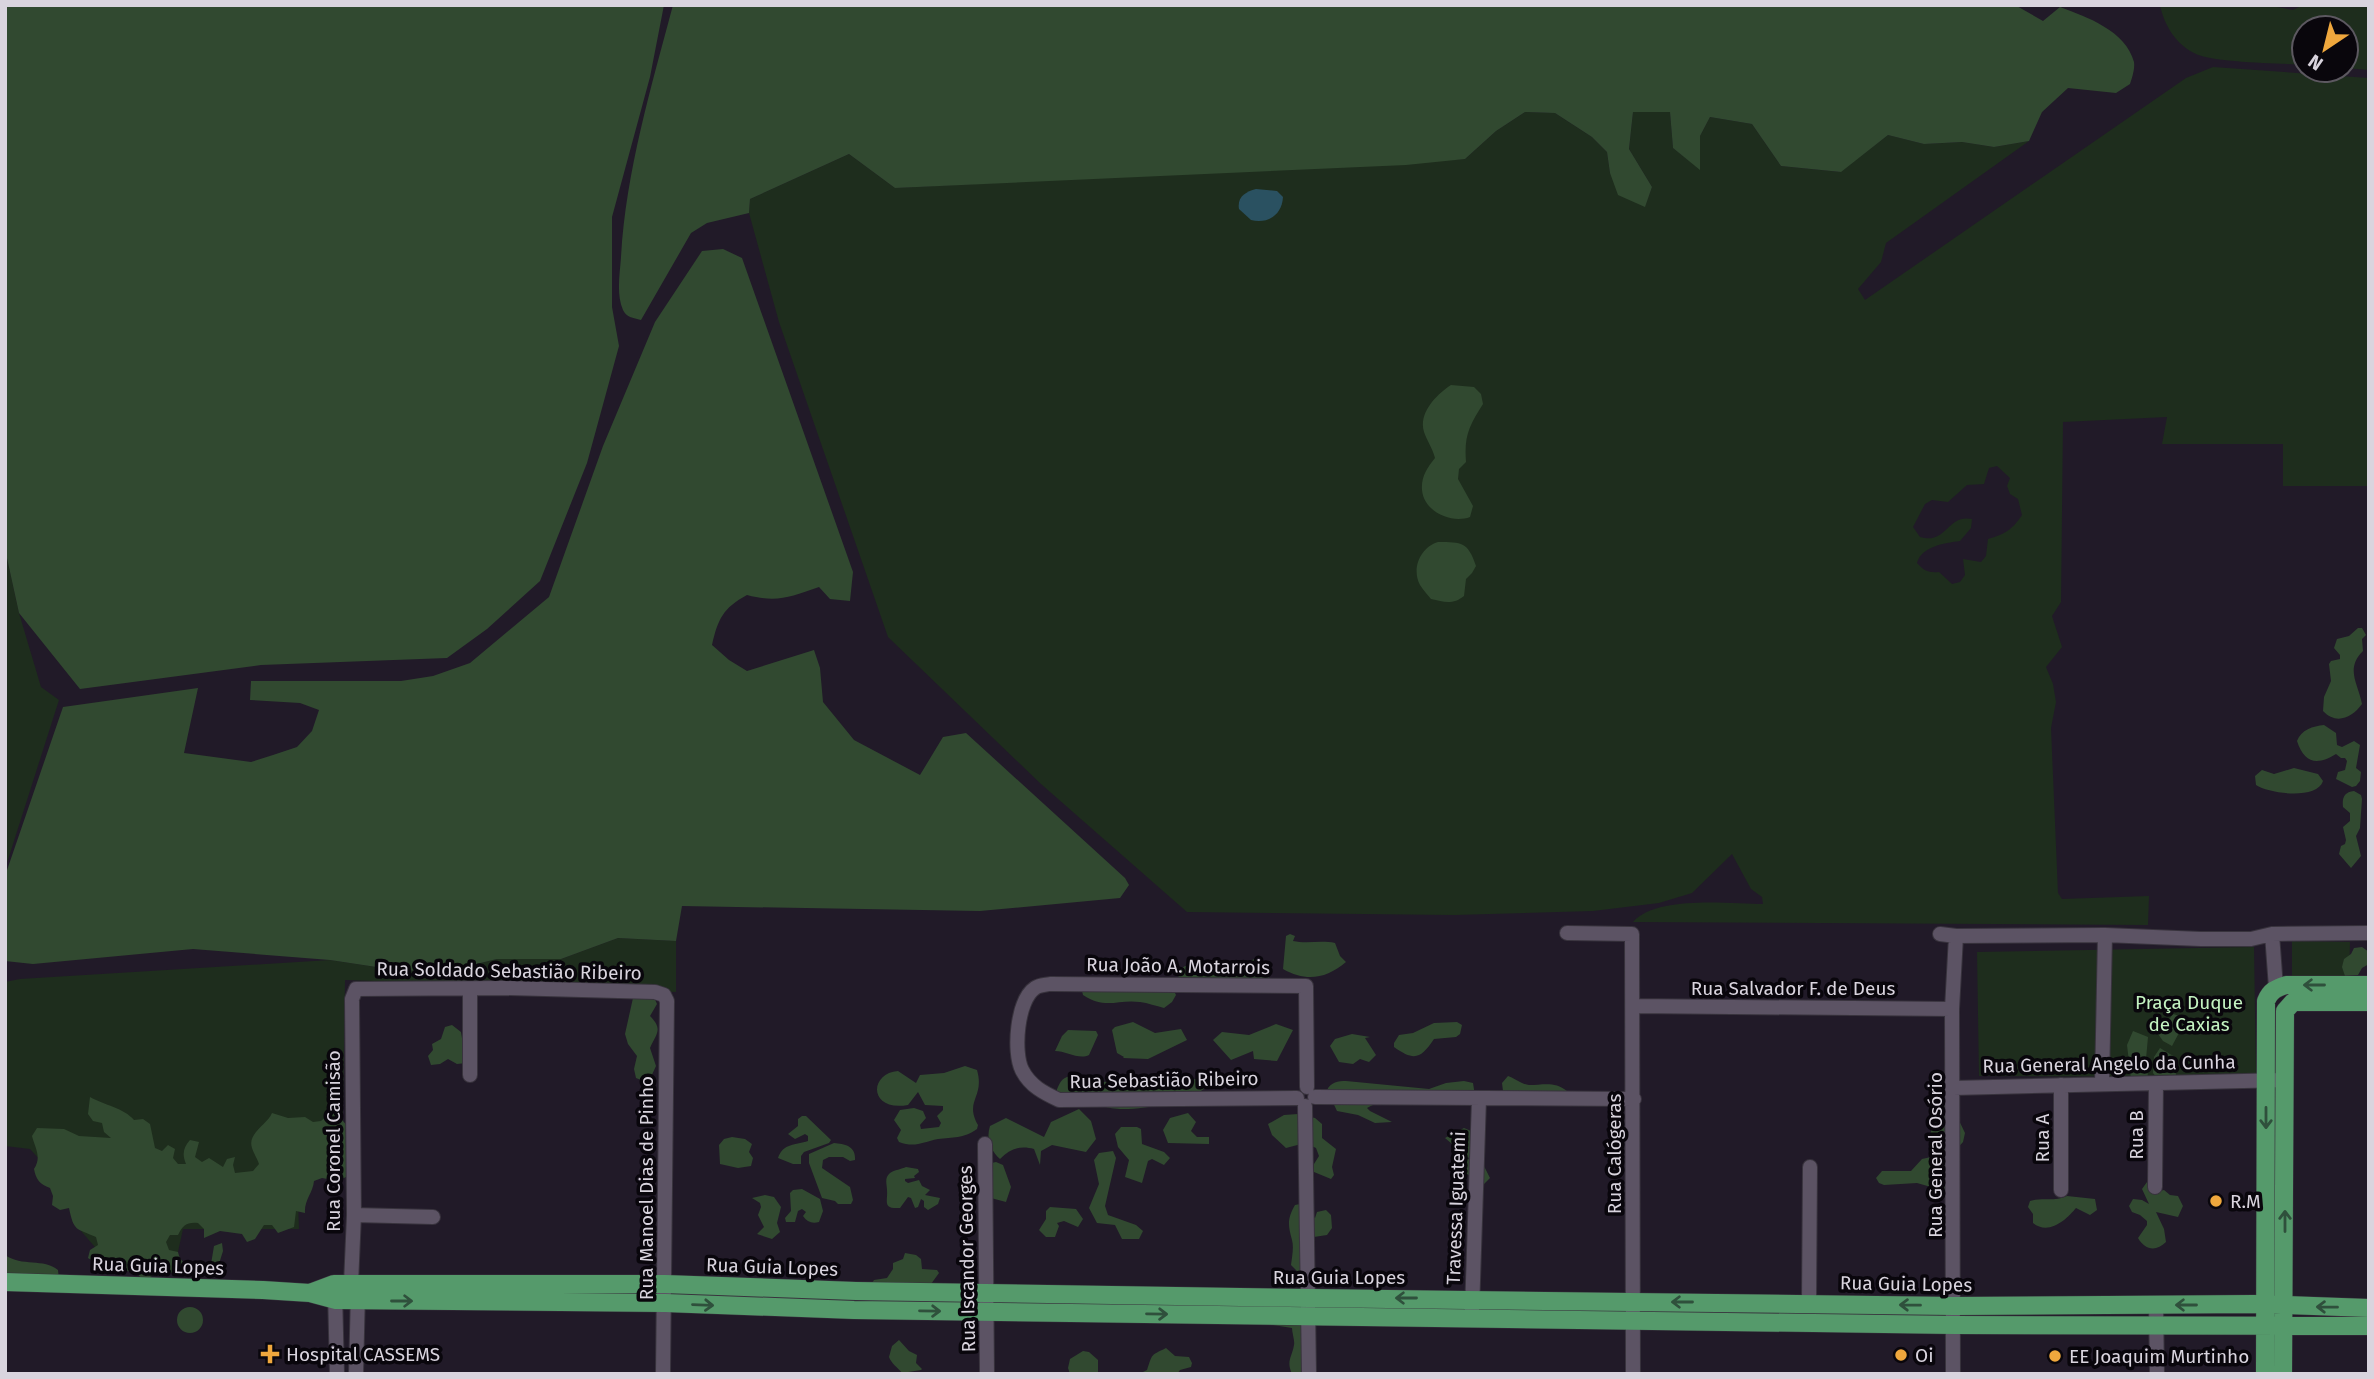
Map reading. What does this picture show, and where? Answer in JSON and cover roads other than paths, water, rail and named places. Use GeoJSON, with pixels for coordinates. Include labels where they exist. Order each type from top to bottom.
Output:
{"type":"FeatureCollection","features":[{"type":"Feature","properties":{"kind":"main road"},"geometry":{"type":"LineString","coordinates":[[2283,1374],[2276,1325],[2266,1305],[2266,1081],[2271,994],[2286,985],[2369,985]]}},
{"type":"Feature","properties":{"kind":"main road"},"geometry":{"type":"LineString","coordinates":[[2266,1374],[2276,1325],[2284,1306],[2285,1011],[2293,1002],[2369,1002]]}},
{"type":"Feature","properties":{"kind":"main road","name":"Rua Guia Lopes"},"geometry":{"type":"LineString","coordinates":[[5,1282],[310,1293],[348,1290],[491,1293],[665,1303],[987,1312],[1309,1307],[1473,1299],[1954,1306],[2266,1305],[2369,1308]]}},
{"type":"Feature","properties":{"kind":"main road","name":"Rua Guia Lopes"},"geometry":{"type":"LineString","coordinates":[[491,1293],[665,1284],[987,1293],[1309,1307],[1471,1318],[1954,1325],[2369,1326]]}},
{"type":"Feature","properties":{"kind":"street","name":"Rua Calógeras"},"geometry":{"type":"LineString","coordinates":[[1567,933],[1632,934],[1633,1374]]}},
{"type":"Feature","properties":{"kind":"street"},"geometry":{"type":"LineString","coordinates":[[1940,934],[2251,939],[2272,934],[2369,933]]}},
{"type":"Feature","properties":{"kind":"street"},"geometry":{"type":"LineString","coordinates":[[2271,994],[2272,934]]}},
{"type":"Feature","properties":{"kind":"street"},"geometry":{"type":"LineString","coordinates":[[2102,1083],[2105,935]]}},
{"type":"Feature","properties":{"kind":"street","name":"Rua General Osório"},"geometry":{"type":"LineString","coordinates":[[1953,1374],[1952,1009],[1955,936]]}},
{"type":"Feature","properties":{"kind":"street","name":"Rua João A. Motarrois"},"geometry":{"type":"LineString","coordinates":[[1050,984],[1306,986],[1306,1097]]}},
{"type":"Feature","properties":{"kind":"street","name":"Rua Sebastião Ribeiro"},"geometry":{"type":"LineString","coordinates":[[1050,984],[1033,989],[1024,1000],[1017,1033],[1021,1069],[1037,1090],[1059,1100],[1306,1097],[1634,1099]]}},
{"type":"Feature","properties":{"kind":"street","name":"Rua Soldado Sebastião Ribeiro"},"geometry":{"type":"LineString","coordinates":[[352,999],[355,989],[504,988],[655,992],[664,995],[667,1001]]}},
{"type":"Feature","properties":{"kind":"street"},"geometry":{"type":"LineString","coordinates":[[470,990],[470,1075]]}},
{"type":"Feature","properties":{"kind":"street","name":"Rua Coronel Camisão"},"geometry":{"type":"LineString","coordinates":[[337,1374],[354,1215],[352,999]]}},
{"type":"Feature","properties":{"kind":"street","name":"Rua Manoel Dias de Pinho"},"geometry":{"type":"LineString","coordinates":[[663,1374],[667,1001]]}},
{"type":"Feature","properties":{"kind":"street","name":"Rua Salvador F. de Deus"},"geometry":{"type":"LineString","coordinates":[[1634,1006],[1952,1009]]}},
{"type":"Feature","properties":{"kind":"street","name":"Rua General Angelo da Cunha"},"geometry":{"type":"LineString","coordinates":[[1953,1087],[2286,1080]]}},
{"type":"Feature","properties":{"kind":"street","name":"Rua B"},"geometry":{"type":"LineString","coordinates":[[2155,1084],[2155,1186]]}},
{"type":"Feature","properties":{"kind":"street","name":"Rua A"},"geometry":{"type":"LineString","coordinates":[[2061,1085],[2061,1190]]}},
{"type":"Feature","properties":{"kind":"street"},"geometry":{"type":"LineString","coordinates":[[1306,1097],[1309,1374]]}},
{"type":"Feature","properties":{"kind":"street","name":"Travessa Iguatemi"},"geometry":{"type":"LineString","coordinates":[[1471,1318],[1479,1099]]}},
{"type":"Feature","properties":{"kind":"street","name":"Rua Iscandor Georges"},"geometry":{"type":"LineString","coordinates":[[985,1144],[987,1374]]}},
{"type":"Feature","properties":{"kind":"street"},"geometry":{"type":"LineString","coordinates":[[1809,1303],[1810,1167]]}},
{"type":"Feature","properties":{"kind":"street"},"geometry":{"type":"LineString","coordinates":[[354,1215],[433,1217]]}},
{"type":"Feature","properties":{"kind":"street","name":"Rua Coronel Camisão"},"geometry":{"type":"LineString","coordinates":[[348,1290],[356,1374]]}},
{"type":"Feature","properties":{"kind":"street"},"geometry":{"type":"LineString","coordinates":[[2156,1305],[2157,1374]]}},
{"type":"Feature","properties":{"kind":"water"},"geometry":{"type":"Polygon","coordinates":[[[1256,189],[1277,191],[1283,197],[1277,213],[1263,221],[1251,220],[1239,209],[1239,201],[1243,196],[1256,189]]]}},
{"type":"Feature","properties":{"kind":"place","name":"R.M"},"geometry":{"type":"Point","coordinates":[2216,1201]}},
{"type":"Feature","properties":{"kind":"place","name":"Hospital CASSEMS"},"geometry":{"type":"Point","coordinates":[270,1354]}},
{"type":"Feature","properties":{"kind":"place","name":"Oi"},"geometry":{"type":"Point","coordinates":[1901,1355]}},
{"type":"Feature","properties":{"kind":"place","name":"EE Joaquim Murtinho"},"geometry":{"type":"Point","coordinates":[2055,1356]}},
{"type":"Feature","properties":{"kind":"park label","name":"Praça Duque de Caxias"},"geometry":{"type":"Point","coordinates":[2189,1013]}}]}
